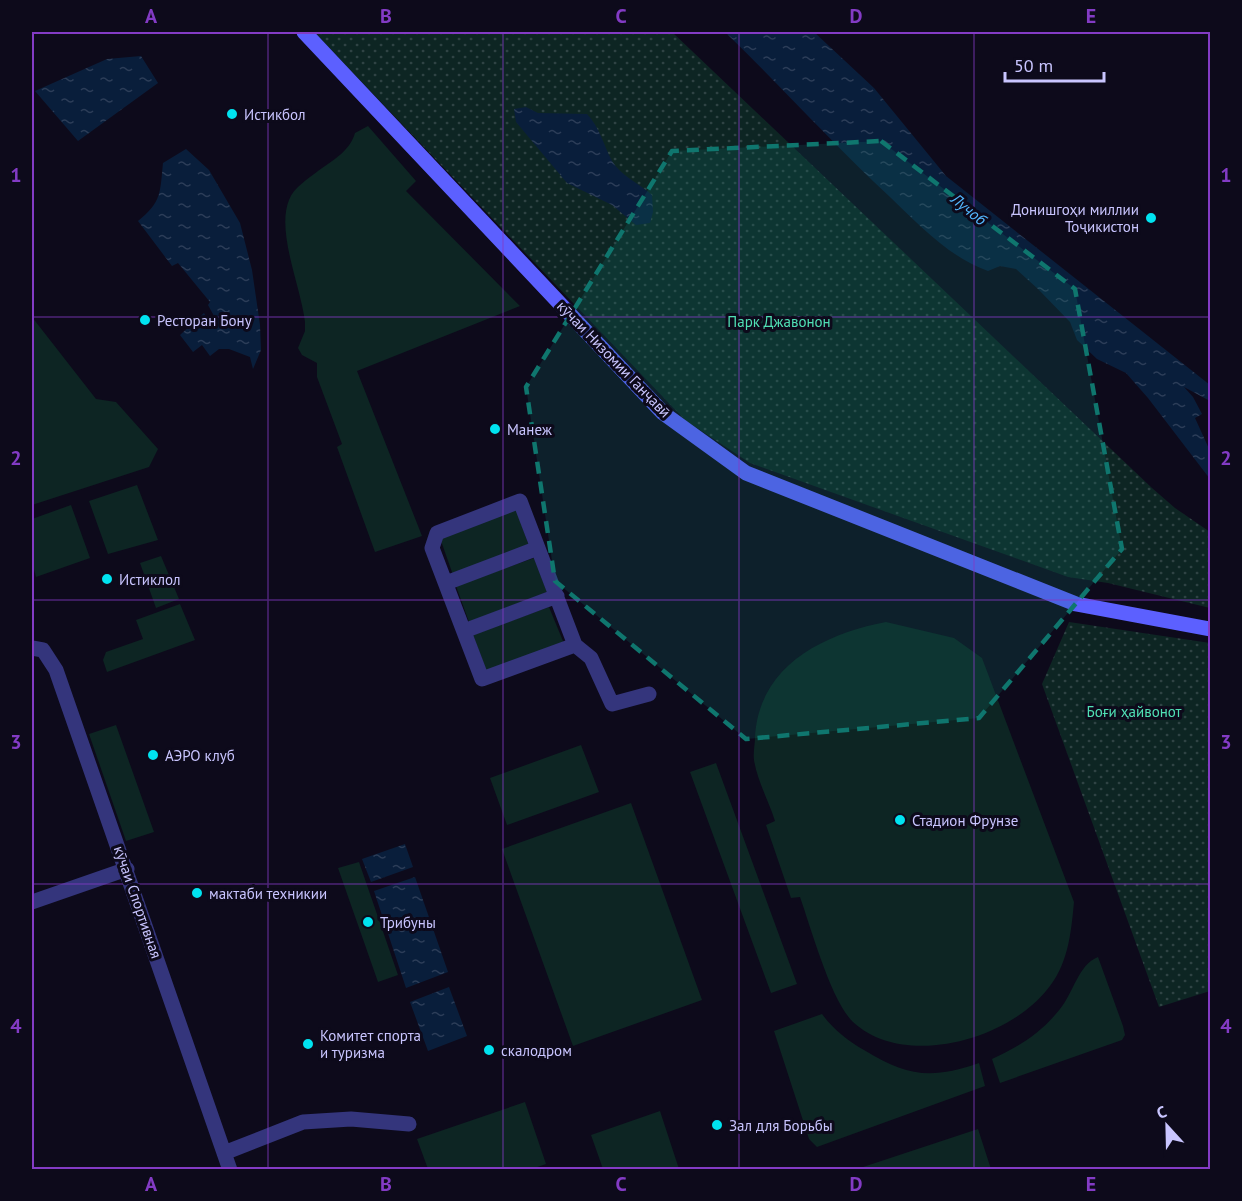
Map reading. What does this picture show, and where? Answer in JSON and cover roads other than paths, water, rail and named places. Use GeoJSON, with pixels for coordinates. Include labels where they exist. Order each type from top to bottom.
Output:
{"type":"FeatureCollection","features":[{"type":"Feature","properties":{"kind":"street","name":"кӯчаи Низомии Ганҷавӣ"},"geometry":{"type":"LineString","coordinates":[[304,32],[663,413],[746,473],[1076,604],[1210,629]]}},
{"type":"Feature","properties":{"kind":"street"},"geometry":{"type":"LineString","coordinates":[[575,645],[482,679],[432,548],[437,533],[520,501],[575,645],[591,658],[612,704],[649,694]]}},
{"type":"Feature","properties":{"kind":"street"},"geometry":{"type":"LineString","coordinates":[[446,584],[538,548]]}},
{"type":"Feature","properties":{"kind":"street"},"geometry":{"type":"LineString","coordinates":[[464,632],[557,596]]}},
{"type":"Feature","properties":{"kind":"street","name":"кӯчаи Спортивная"},"geometry":{"type":"LineString","coordinates":[[32,648],[43,650],[56,670],[230,1170]]}},
{"type":"Feature","properties":{"kind":"street"},"geometry":{"type":"LineString","coordinates":[[32,902],[127,869]]}},
{"type":"Feature","properties":{"kind":"street"},"geometry":{"type":"LineString","coordinates":[[224,1153],[303,1122],[351,1119],[409,1124]]}},
{"type":"Feature","properties":{"kind":"water","name":"Лучоб"},"geometry":{"type":"Polygon","coordinates":[[[725,32],[814,32],[874,88],[946,176],[1210,385],[1210,401],[1184,387],[1193,397],[1202,414],[1195,418],[1210,451],[1210,479],[1126,373],[1097,359],[1077,340],[1070,322],[1038,289],[1016,269],[1000,266],[988,271],[960,257],[935,239],[848,156],[725,32]]]}},
{"type":"Feature","properties":{"kind":"water"},"geometry":{"type":"Polygon","coordinates":[[[141,56],[158,83],[78,141],[35,91],[107,59],[141,56]]]}},
{"type":"Feature","properties":{"kind":"water"},"geometry":{"type":"Polygon","coordinates":[[[526,107],[538,113],[587,114],[616,166],[652,195],[653,212],[650,223],[636,225],[612,205],[567,183],[516,122],[514,109],[526,107]]]}},
{"type":"Feature","properties":{"kind":"water"},"geometry":{"type":"Polygon","coordinates":[[[186,149],[209,170],[240,223],[252,270],[260,325],[261,350],[253,369],[250,357],[229,349],[219,349],[210,356],[202,345],[193,352],[180,335],[204,313],[208,320],[214,316],[208,305],[210,302],[178,263],[172,266],[138,221],[156,202],[163,163],[186,149]]]}},
{"type":"Feature","properties":{"kind":"water"},"geometry":{"type":"Polygon","coordinates":[[[405,844],[413,867],[371,882],[362,859],[405,844]]]}},
{"type":"Feature","properties":{"kind":"water"},"geometry":{"type":"Polygon","coordinates":[[[415,877],[448,972],[406,988],[374,891],[415,877]]]}},
{"type":"Feature","properties":{"kind":"water"},"geometry":{"type":"Polygon","coordinates":[[[449,987],[467,1036],[428,1051],[410,1002],[449,987]]]}},
{"type":"Feature","properties":{"kind":"place","name":"Истикбол"},"geometry":{"type":"Point","coordinates":[232,114]}},
{"type":"Feature","properties":{"kind":"place","name":"Донишгоҳи миллии Тоҷикистон"},"geometry":{"type":"Point","coordinates":[1151,218]}},
{"type":"Feature","properties":{"kind":"place","name":"Ресторан Бону"},"geometry":{"type":"Point","coordinates":[145,320]}},
{"type":"Feature","properties":{"kind":"place","name":"Манеж"},"geometry":{"type":"Point","coordinates":[495,429]}},
{"type":"Feature","properties":{"kind":"place","name":"Истиклол"},"geometry":{"type":"Point","coordinates":[107,579]}},
{"type":"Feature","properties":{"kind":"place","name":"АЭРО клуб"},"geometry":{"type":"Point","coordinates":[153,755]}},
{"type":"Feature","properties":{"kind":"place","name":"Стадион Фрунзе"},"geometry":{"type":"Point","coordinates":[900,820]}},
{"type":"Feature","properties":{"kind":"place","name":"мактаби техникии"},"geometry":{"type":"Point","coordinates":[197,893]}},
{"type":"Feature","properties":{"kind":"place","name":"Трибуны"},"geometry":{"type":"Point","coordinates":[368,922]}},
{"type":"Feature","properties":{"kind":"place","name":"Комитет спорта и туризма"},"geometry":{"type":"Point","coordinates":[308,1044]}},
{"type":"Feature","properties":{"kind":"place","name":"скалодром"},"geometry":{"type":"Point","coordinates":[489,1050]}},
{"type":"Feature","properties":{"kind":"place","name":"Зал для Борьбы"},"geometry":{"type":"Point","coordinates":[717,1125]}},
{"type":"Feature","properties":{"kind":"park label","name":"Парк Джавонон"},"geometry":{"type":"Point","coordinates":[779,321]}},
{"type":"Feature","properties":{"kind":"park label","name":"Боғи ҳайвонот"},"geometry":{"type":"Point","coordinates":[1134,711]}}]}
